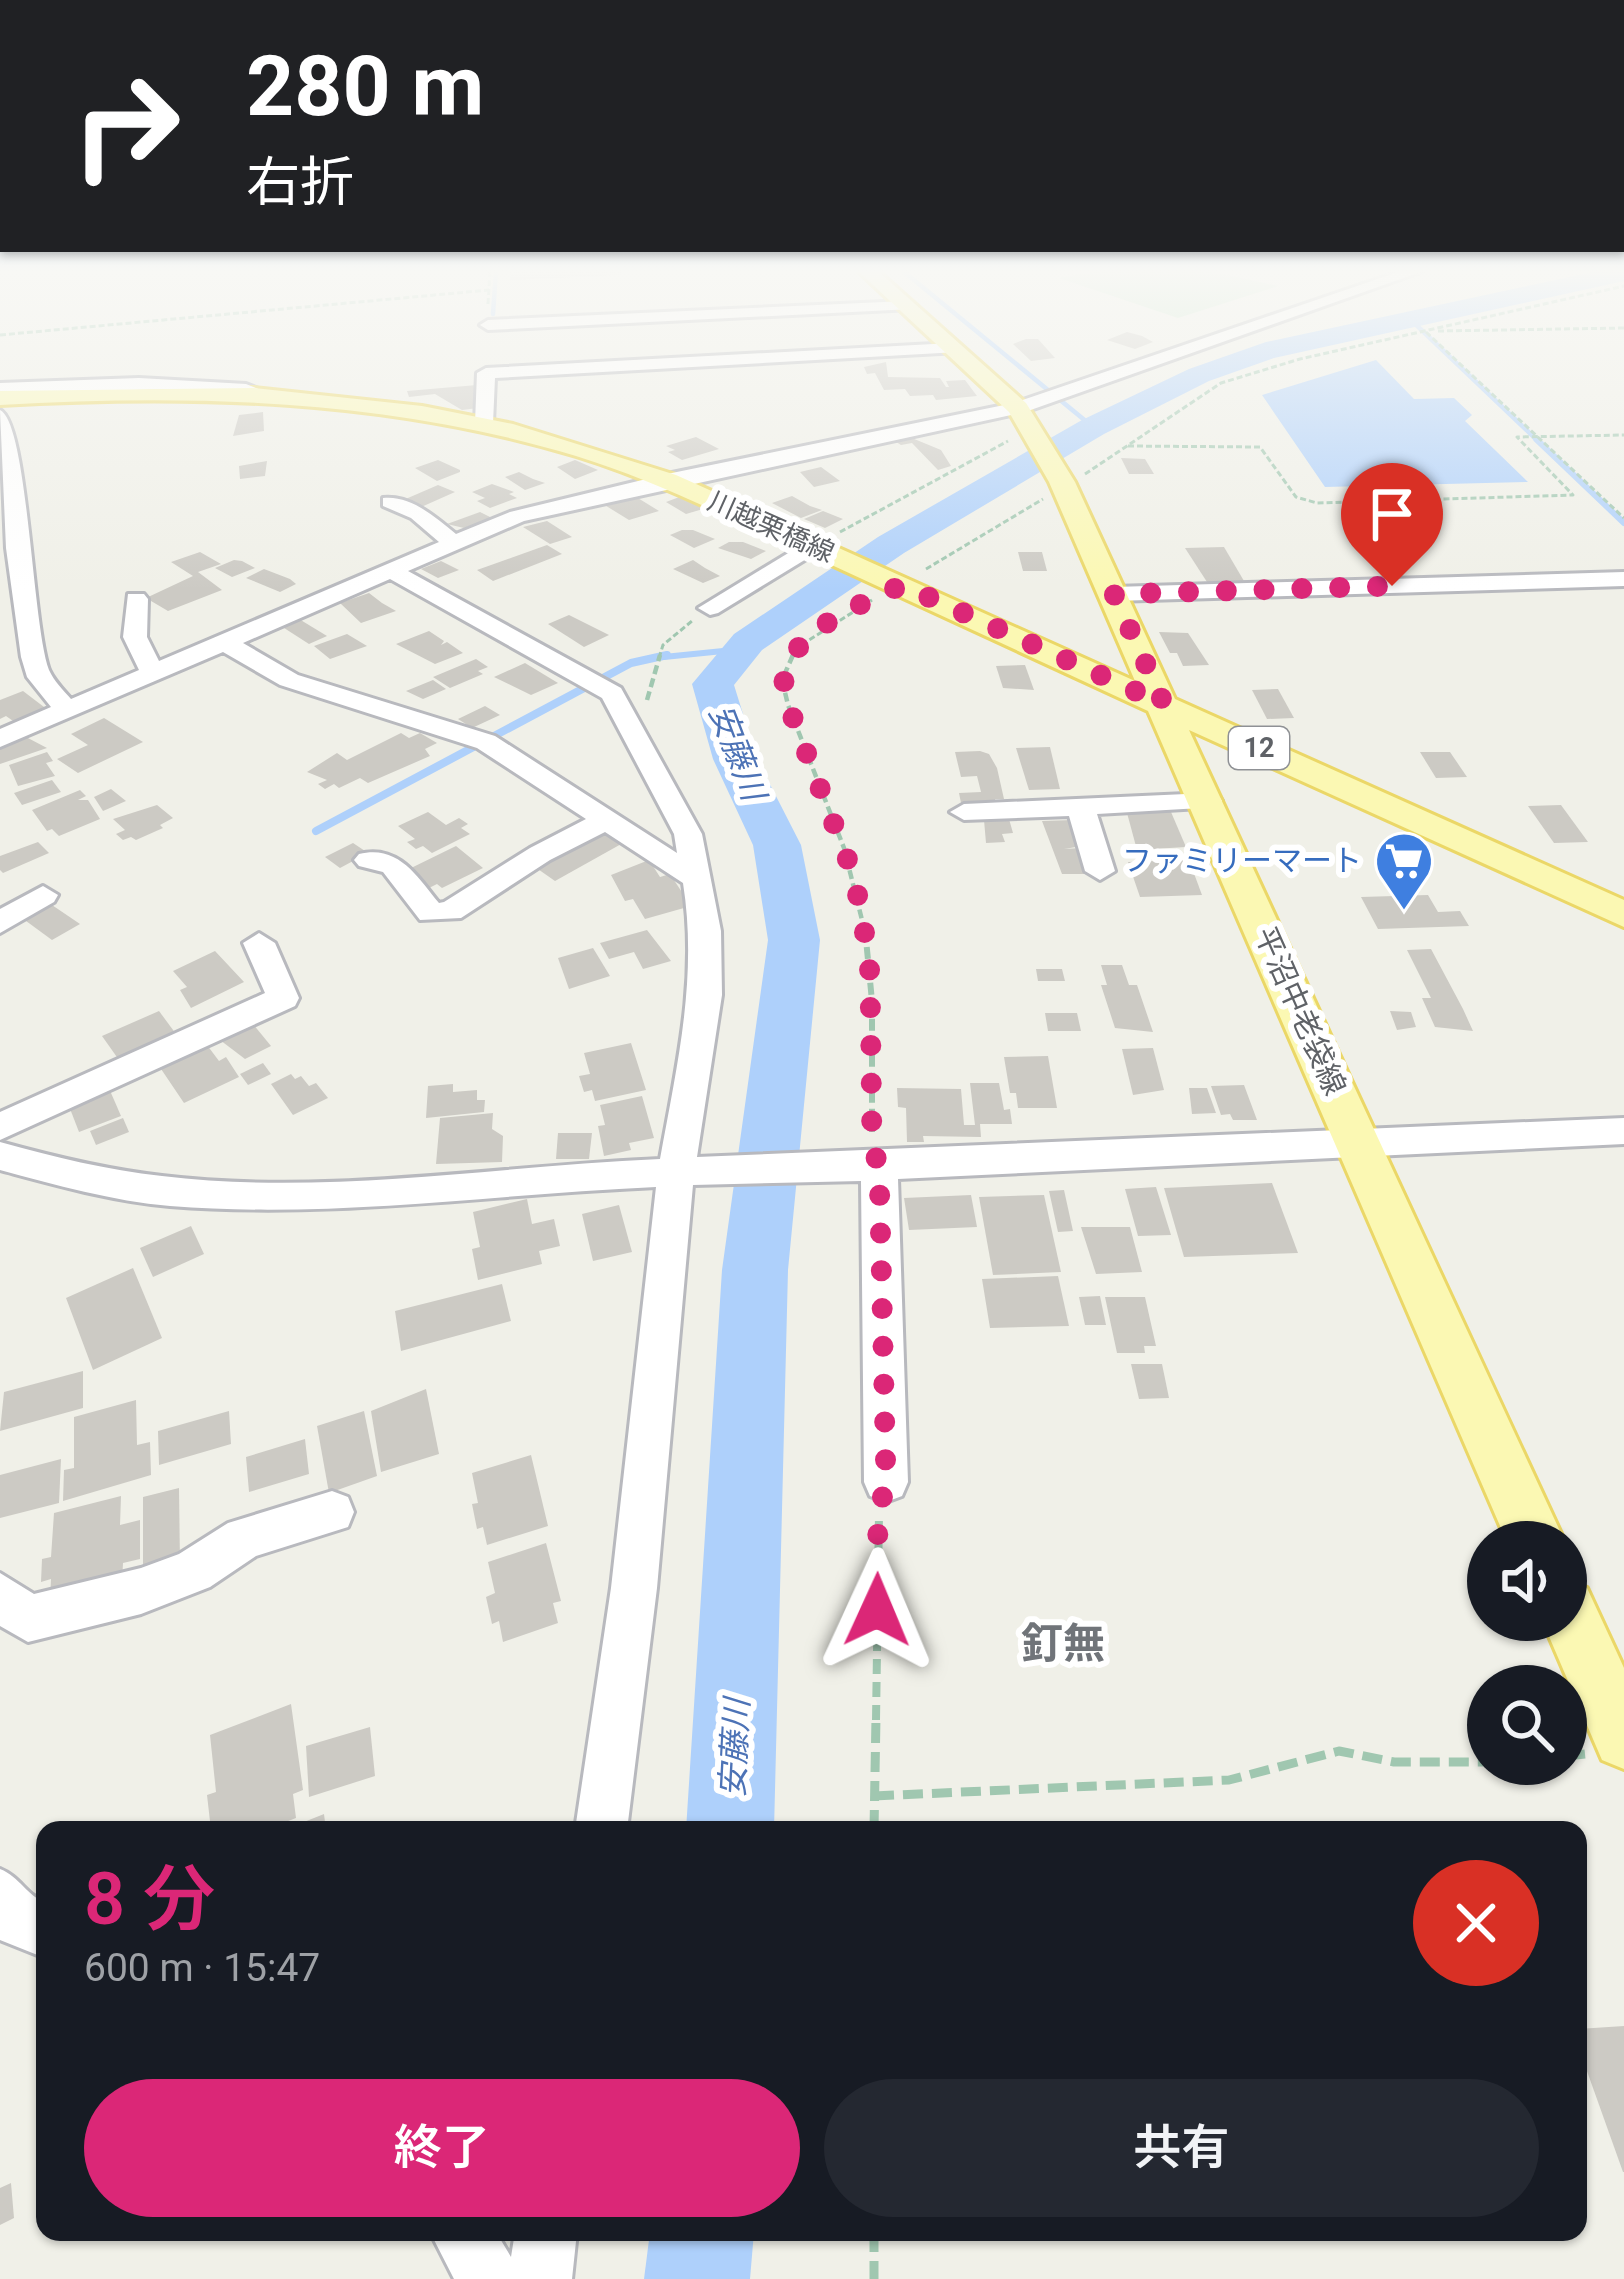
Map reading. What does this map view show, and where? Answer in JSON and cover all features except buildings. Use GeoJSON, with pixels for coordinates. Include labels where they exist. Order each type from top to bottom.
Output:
{"type":"FeatureCollection","features":[{"type":"Feature","properties":{"kind":"main road","name":"平沼中老袋線"},"geometry":{"type":"LineString","coordinates":[[991,377],[1027,404],[1032,429],[1064,484],[1164,704],[1528,1521]]}},
{"type":"Feature","properties":{"kind":"main road","name":"川越栗橋線"},"geometry":{"type":"LineString","coordinates":[[2,402],[161,393],[267,396],[394,407],[570,444],[667,479],[1624,915]]}},
{"type":"Feature","properties":{"kind":"main road"},"geometry":{"type":"LineString","coordinates":[[1581,1641],[1624,1738]]}},
{"type":"Feature","properties":{"kind":"street"},"geometry":{"type":"LineString","coordinates":[[484,423],[486,377]]}},
{"type":"Feature","properties":{"kind":"street"},"geometry":{"type":"LineString","coordinates":[[0,739],[452,542],[535,511],[1027,404],[1105,377]]}},
{"type":"Feature","properties":{"kind":"street"},"geometry":{"type":"LineString","coordinates":[[2,402],[16,548],[33,656],[39,677],[68,710]]}},
{"type":"Feature","properties":{"kind":"street"},"geometry":{"type":"LineString","coordinates":[[390,502],[418,514],[452,542]]}},
{"type":"Feature","properties":{"kind":"street"},"geometry":{"type":"LineString","coordinates":[[710,608],[818,548]]}},
{"type":"Feature","properties":{"kind":"street"},"geometry":{"type":"LineString","coordinates":[[390,570],[612,694],[688,834],[698,879],[706,931],[706,995],[602,1821]]}},
{"type":"Feature","properties":{"kind":"street"},"geometry":{"type":"LineString","coordinates":[[1114,594],[1624,579]]}},
{"type":"Feature","properties":{"kind":"street"},"geometry":{"type":"LineString","coordinates":[[136,599],[135,637],[153,674]]}},
{"type":"Feature","properties":{"kind":"street"},"geometry":{"type":"LineString","coordinates":[[225,644],[290,680],[486,742],[698,879]]}},
{"type":"Feature","properties":{"kind":"street"},"geometry":{"type":"LineString","coordinates":[[964,812],[1208,801]]}},
{"type":"Feature","properties":{"kind":"street"},"geometry":{"type":"LineString","coordinates":[[1081,807],[1100,871]]}},
{"type":"Feature","properties":{"kind":"street"},"geometry":{"type":"LineString","coordinates":[[369,860],[393,865],[431,913],[450,911],[539,854],[609,819]]}},
{"type":"Feature","properties":{"kind":"street"},"geometry":{"type":"LineString","coordinates":[[0,923],[43,895]]}},
{"type":"Feature","properties":{"kind":"street"},"geometry":{"type":"LineString","coordinates":[[0,1126],[283,998],[259,944]]}},
{"type":"Feature","properties":{"kind":"street"},"geometry":{"type":"LineString","coordinates":[[0,1156],[128,1186],[213,1196],[308,1196],[682,1173],[1624,1131]]}},
{"type":"Feature","properties":{"kind":"street"},"geometry":{"type":"LineString","coordinates":[[871,1165],[886,1482]]}},
{"type":"Feature","properties":{"kind":"street"},"geometry":{"type":"LineString","coordinates":[[0,1596],[28,1619],[72,1612],[194,1571],[244,1538],[332,1512]]}},
{"type":"Feature","properties":{"kind":"street"},"geometry":{"type":"LineString","coordinates":[[0,1896],[16,1919],[36,1927]]}},
{"type":"Feature","properties":{"kind":"street"},"geometry":{"type":"LineString","coordinates":[[466,2241],[489,2279]]}},
{"type":"Feature","properties":{"kind":"street"},"geometry":{"type":"LineString","coordinates":[[540,2279],[545,2241]]}},
{"type":"Feature","properties":{"kind":"path"},"geometry":{"type":"LineString","coordinates":[[871,1165],[871,994],[862,914],[852,871],[782,680],[795,649],[1221,383],[1240,377]]}},
{"type":"Feature","properties":{"kind":"path"},"geometry":{"type":"LineString","coordinates":[[1473,377],[1624,518]]}},
{"type":"Feature","properties":{"kind":"path"},"geometry":{"type":"LineString","coordinates":[[818,548],[1032,429]]}},
{"type":"Feature","properties":{"kind":"path"},"geometry":{"type":"LineString","coordinates":[[1125,446],[1260,447],[1296,497],[1317,503],[1573,495],[1516,437],[1624,435]]}},
{"type":"Feature","properties":{"kind":"path"},"geometry":{"type":"LineString","coordinates":[[624,717],[648,699],[663,645],[710,608]]}},
{"type":"Feature","properties":{"kind":"path"},"geometry":{"type":"LineString","coordinates":[[874,1821],[878,1516],[886,1482]]}},
{"type":"Feature","properties":{"kind":"path"},"geometry":{"type":"LineString","coordinates":[[874,1796],[1228,1780],[1339,1751],[1394,1762],[1467,1762]]}},
{"type":"Feature","properties":{"kind":"path"},"geometry":{"type":"LineString","coordinates":[[874,2241],[874,2279]]}},
{"type":"Feature","properties":{"kind":"water"},"geometry":{"type":"Polygon","coordinates":[[[1319,377],[1393,377],[1414,399],[1454,398],[1472,415],[1465,421],[1528,482],[1325,487],[1262,395],[1319,377]]]}},
{"type":"Feature","properties":{"kind":"waterway"},"geometry":{"type":"LineString","coordinates":[[1033,377],[1093,427]]}},
{"type":"Feature","properties":{"kind":"waterway","name":"安藤川"},"geometry":{"type":"LineString","coordinates":[[730,1821],[755,1270],[794,940],[777,845],[735,759],[713,684],[748,642],[891,545],[1093,427],[1194,377]]}},
{"type":"Feature","properties":{"kind":"waterway"},"geometry":{"type":"LineString","coordinates":[[1471,377],[1539,442]]}},
{"type":"Feature","properties":{"kind":"waterway"},"geometry":{"type":"LineString","coordinates":[[1536,439],[1624,523]]}},
{"type":"Feature","properties":{"kind":"waterway"},"geometry":{"type":"LineString","coordinates":[[654,658],[743,649]]}},
{"type":"Feature","properties":{"kind":"waterway"},"geometry":{"type":"LineString","coordinates":[[316,831],[631,663],[667,655]]}},
{"type":"Feature","properties":{"kind":"waterway","name":"安藤川"},"geometry":{"type":"LineString","coordinates":[[697,2279],[701,2241]]}},
{"type":"Feature","properties":{"kind":"place","name":"ファミリーマート"},"geometry":{"type":"Point","coordinates":[1404,912]}},
{"type":"Feature","properties":{"kind":"district","name":"釘無"},"geometry":{"type":"Point","coordinates":[1063,1643]}},
{"type":"Feature","properties":{"kind":"route"},"geometry":{"type":"LineString","coordinates":[[877,1610],[878,1516],[886,1482],[870,973],[852,871],[785,697],[782,680],[787,663],[795,649],[815,633],[902,585],[1164,704],[1114,594],[1392,586]]}}]}
